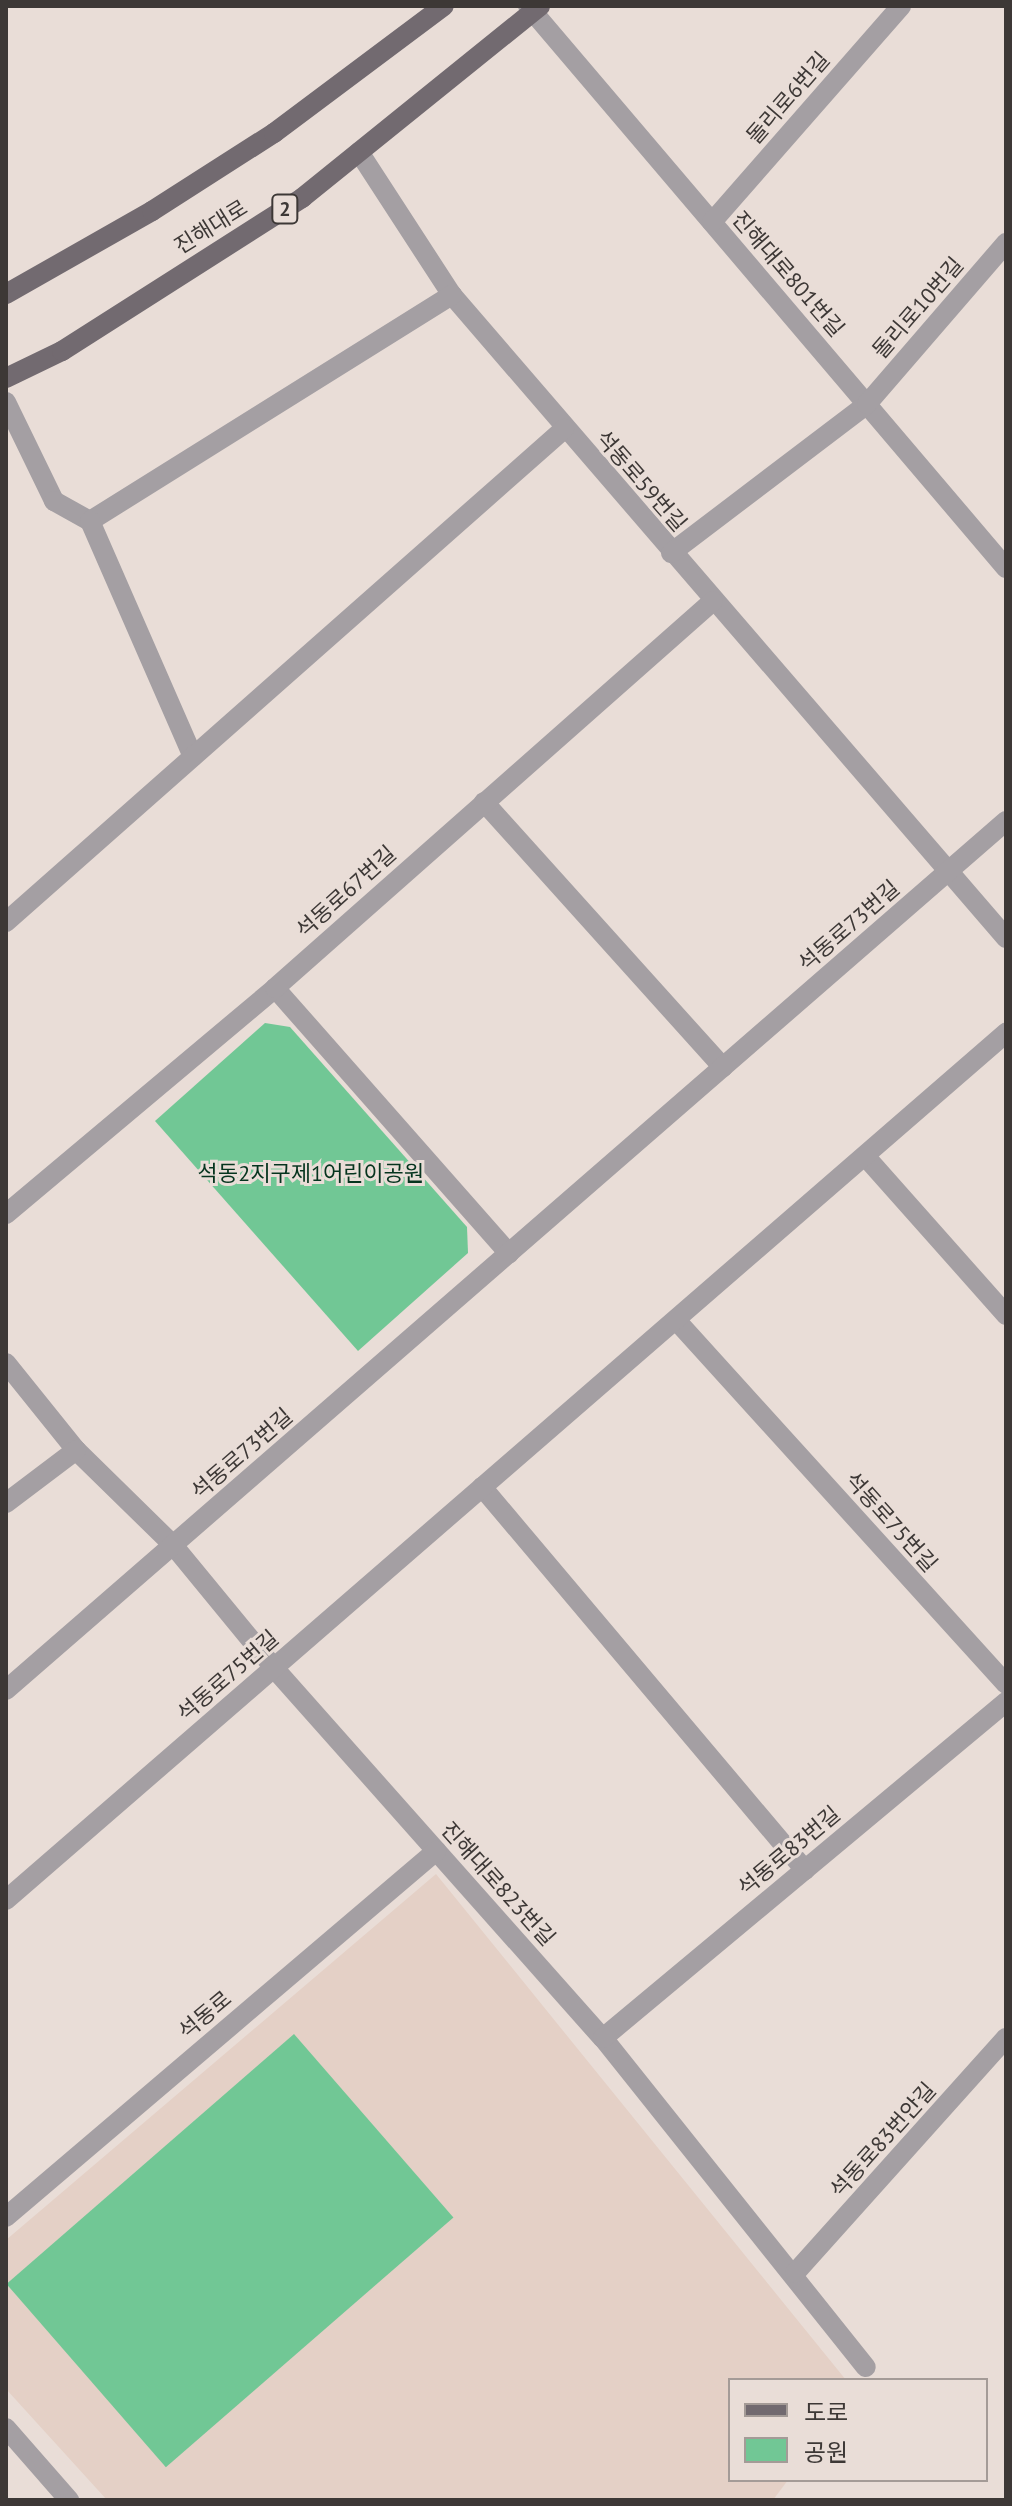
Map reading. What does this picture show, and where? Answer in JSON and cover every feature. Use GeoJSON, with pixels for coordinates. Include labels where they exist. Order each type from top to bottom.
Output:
{"type":"FeatureCollection","features":[{"type":"Feature","properties":{"kind":"main road","name":"진해대로"},"geometry":{"type":"LineString","coordinates":[[6,294],[152,211],[274,133],[444,6]]}},
{"type":"Feature","properties":{"kind":"main road","name":"진해대로"},"geometry":{"type":"LineString","coordinates":[[6,378],[62,351],[302,198],[533,8]]}},
{"type":"Feature","properties":{"kind":"street","name":"돌리로6번길"},"geometry":{"type":"LineString","coordinates":[[712,222],[901,6]]}},
{"type":"Feature","properties":{"kind":"street","name":"진해대로801번길"},"geometry":{"type":"LineString","coordinates":[[533,8],[1006,568]]}},
{"type":"Feature","properties":{"kind":"street"},"geometry":{"type":"LineString","coordinates":[[359,152],[452,295],[564,429]]}},
{"type":"Feature","properties":{"kind":"street","name":"돌리로10번길"},"geometry":{"type":"LineString","coordinates":[[671,553],[867,404],[1006,243]]}},
{"type":"Feature","properties":{"kind":"street"},"geometry":{"type":"LineString","coordinates":[[90,521],[452,295]]}},
{"type":"Feature","properties":{"kind":"street"},"geometry":{"type":"LineString","coordinates":[[6,402],[54,501],[90,521],[193,757]]}},
{"type":"Feature","properties":{"kind":"street","name":"석동로59번길"},"geometry":{"type":"LineString","coordinates":[[6,922],[564,429],[1006,938]]}},
{"type":"Feature","properties":{"kind":"street","name":"석동로67번길"},"geometry":{"type":"LineString","coordinates":[[6,1214],[275,988],[713,601]]}},
{"type":"Feature","properties":{"kind":"street"},"geometry":{"type":"LineString","coordinates":[[484,802],[723,1067]]}},
{"type":"Feature","properties":{"kind":"street","name":"석동로73번길"},"geometry":{"type":"LineString","coordinates":[[6,1690],[1006,821]]}},
{"type":"Feature","properties":{"kind":"street"},"geometry":{"type":"LineString","coordinates":[[275,988],[509,1253]]}},
{"type":"Feature","properties":{"kind":"street","name":"석동로75번길"},"geometry":{"type":"LineString","coordinates":[[6,1900],[1006,1033]]}},
{"type":"Feature","properties":{"kind":"street"},"geometry":{"type":"LineString","coordinates":[[865,1156],[1006,1315]]}},
{"type":"Feature","properties":{"kind":"street","name":"석동로75번길"},"geometry":{"type":"LineString","coordinates":[[676,1320],[1006,1684]]}},
{"type":"Feature","properties":{"kind":"street","name":"진해대로823번길"},"geometry":{"type":"LineString","coordinates":[[6,1363],[76,1450],[173,1545],[274,1668],[603,2038],[795,2273],[866,2367]]}},
{"type":"Feature","properties":{"kind":"street"},"geometry":{"type":"LineString","coordinates":[[6,1503],[76,1450]]}},
{"type":"Feature","properties":{"kind":"street"},"geometry":{"type":"LineString","coordinates":[[482,1487],[805,1870]]}},
{"type":"Feature","properties":{"kind":"street","name":"석동로83번길"},"geometry":{"type":"LineString","coordinates":[[603,2038],[1006,1702]]}},
{"type":"Feature","properties":{"kind":"street","name":"석동로"},"geometry":{"type":"LineString","coordinates":[[6,2217],[436,1851]]}},
{"type":"Feature","properties":{"kind":"street","name":"석동로83번안길"},"geometry":{"type":"LineString","coordinates":[[795,2273],[1006,2038]]}},
{"type":"Feature","properties":{"kind":"street"},"geometry":{"type":"LineString","coordinates":[[6,2428],[69,2500]]}},
{"type":"Feature","properties":{"kind":"shaded area"},"geometry":{"type":"Polygon","coordinates":[[[436,1874],[844,2378],[728,2378],[728,2482],[786,2482],[773,2500],[107,2500],[6,2389],[6,2240],[436,1874]]]}},
{"type":"Feature","properties":{"kind":"green space","name":"석동2지구제1어린이공원"},"geometry":{"type":"Polygon","coordinates":[[[265,1023],[290,1027],[467,1227],[468,1253],[358,1351],[155,1121],[265,1023]]]}},
{"type":"Feature","properties":{"kind":"green space"},"geometry":{"type":"Polygon","coordinates":[[[294,2034],[453,2217],[166,2467],[6,2284],[294,2034]]]}}]}
